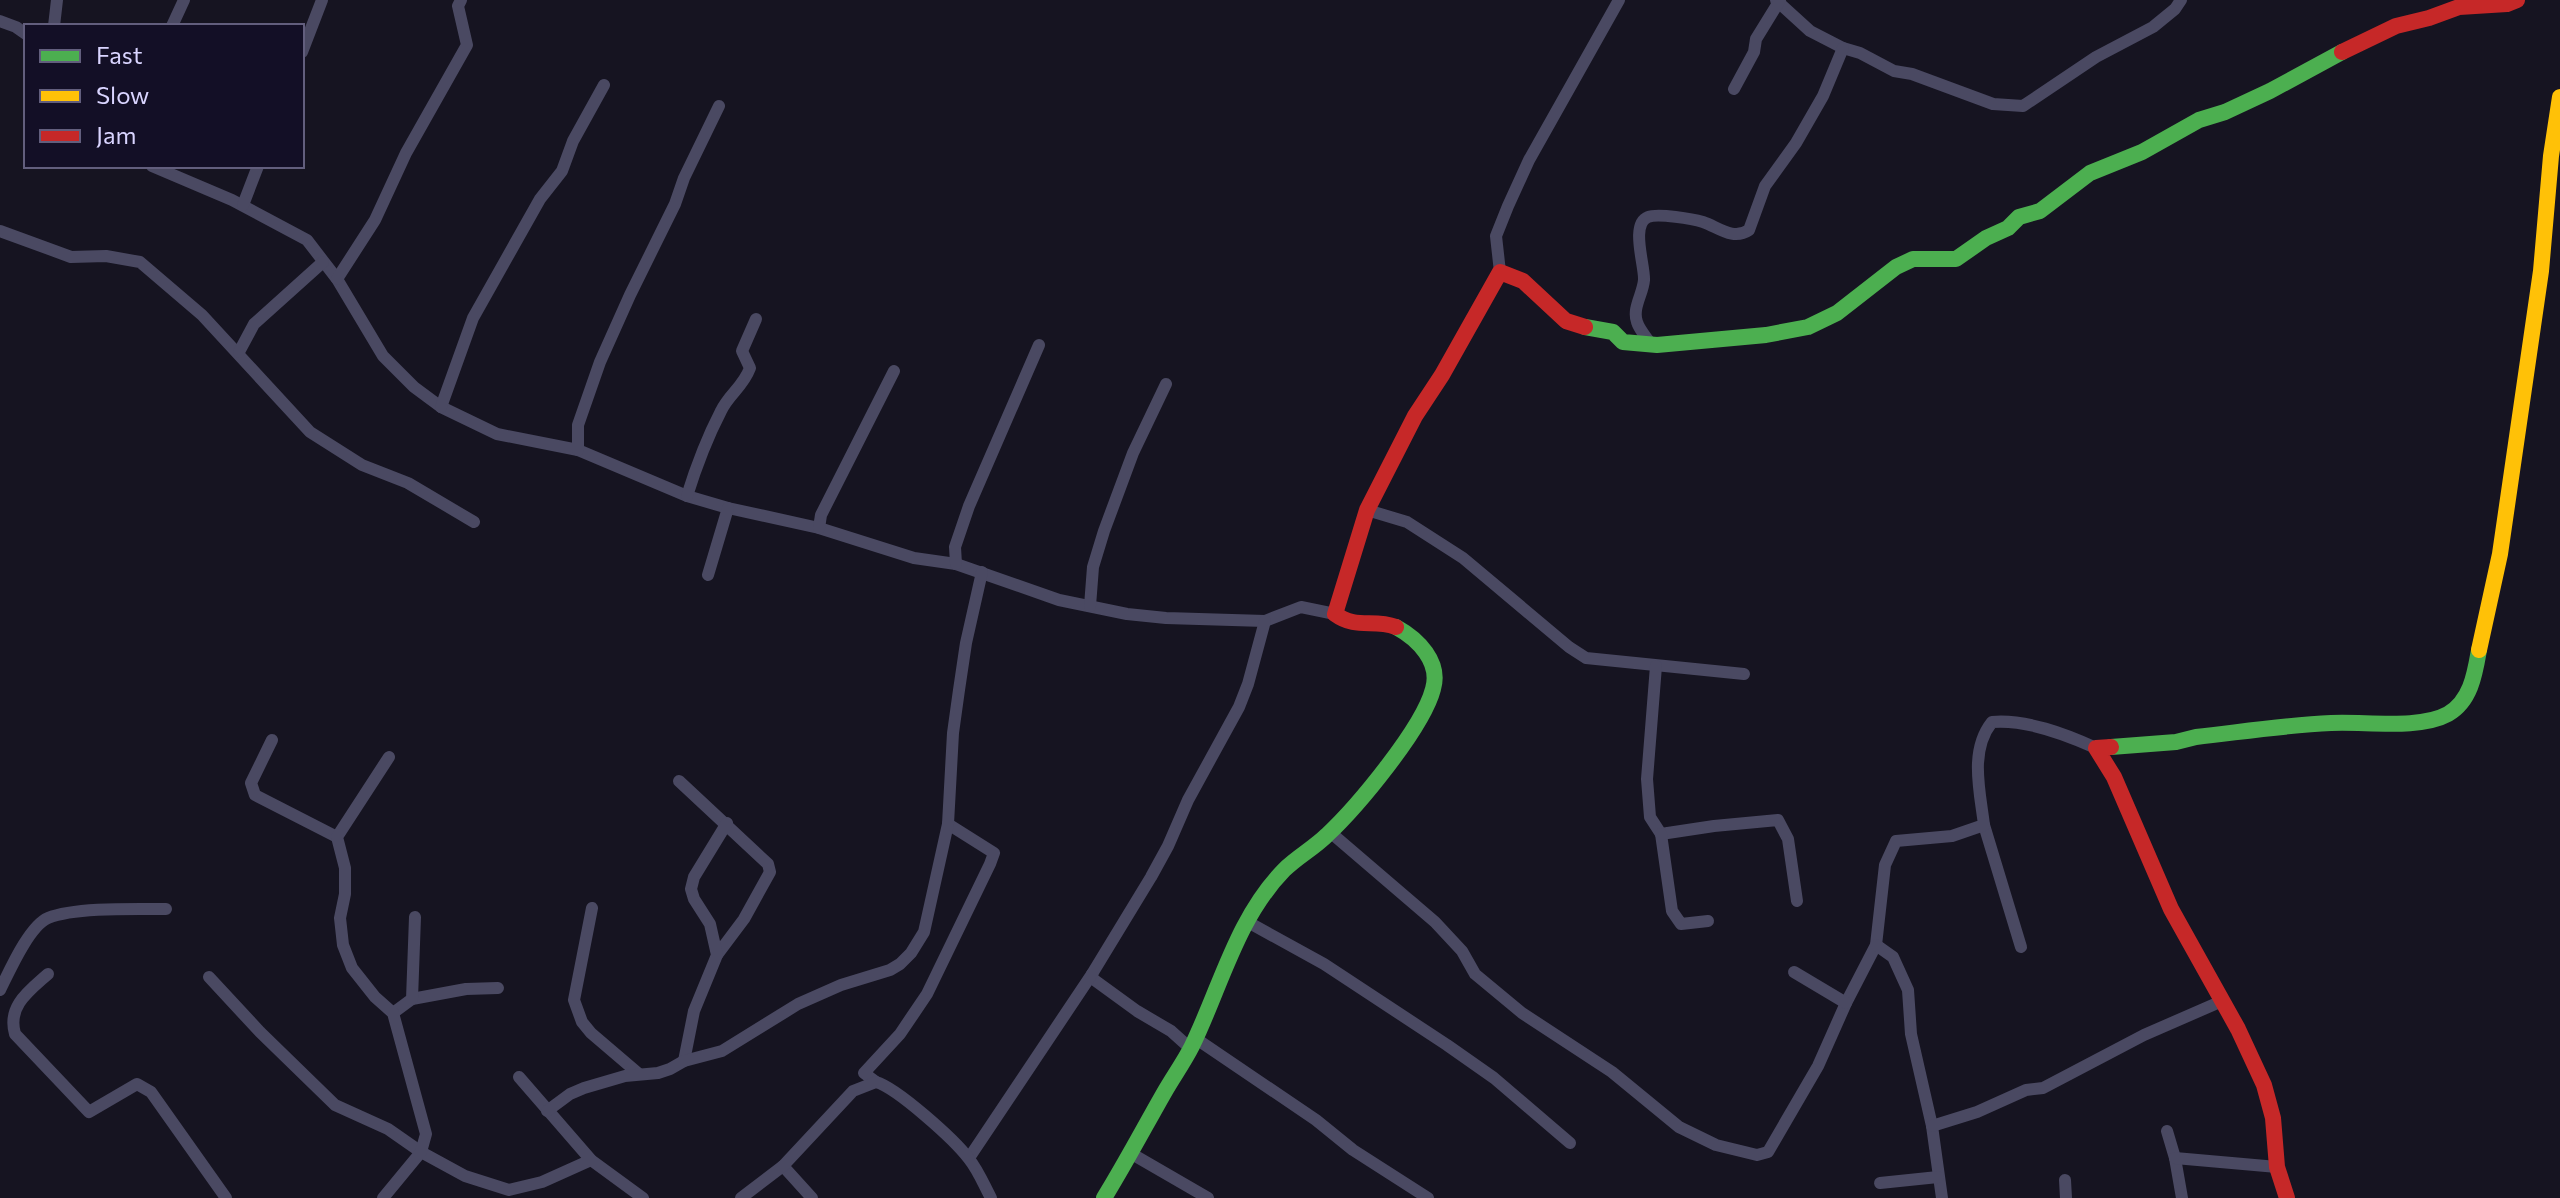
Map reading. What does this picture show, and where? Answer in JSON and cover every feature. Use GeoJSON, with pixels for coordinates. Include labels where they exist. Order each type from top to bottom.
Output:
{"type":"FeatureCollection","features":[{"type":"Feature","properties":{"kind":"street"},"geometry":{"type":"LineString","coordinates":[[54,24],[57,0]]}},
{"type":"Feature","properties":{"kind":"street"},"geometry":{"type":"LineString","coordinates":[[173,24],[184,0]]}},
{"type":"Feature","properties":{"kind":"street"},"geometry":{"type":"LineString","coordinates":[[304,47],[322,0]]}},
{"type":"Feature","properties":{"kind":"street"},"geometry":{"type":"LineString","coordinates":[[337,279],[375,220],[406,153],[467,45],[458,6],[461,0]]}},
{"type":"Feature","properties":{"kind":"street"},"geometry":{"type":"LineString","coordinates":[[1335,614],[1367,510],[1415,416],[1500,272],[1496,236],[1508,206],[1529,160],[1619,0]]}},
{"type":"Feature","properties":{"kind":"street"},"geometry":{"type":"LineString","coordinates":[[1734,89],[1754,52],[1756,39],[1778,1],[1810,31],[1894,71],[1912,74],[1993,104],[2023,106],[2096,57],[2153,27],[2181,0]]}},
{"type":"Feature","properties":{"kind":"street"},"geometry":{"type":"LineString","coordinates":[[1500,272],[1523,281],[1566,321],[1613,332],[1623,342],[1650,343],[1790,332],[1819,322],[1844,308],[1896,267],[1913,259],[1956,259],[1986,238],[2008,228],[2019,217],[2040,211],[2090,173],[2142,152],[2199,120],[2235,108],[2362,41],[2396,26],[2429,18],[2458,3],[2507,4],[2517,0]]}},
{"type":"Feature","properties":{"kind":"street"},"geometry":{"type":"LineString","coordinates":[[0,21],[24,33]]}},
{"type":"Feature","properties":{"kind":"street"},"geometry":{"type":"LineString","coordinates":[[1650,343],[1636,322],[1636,309],[1644,283],[1639,244],[1643,221],[1659,216],[1705,222],[1735,235],[1749,230],[1765,186],[1796,143],[1823,96],[1843,48]]}},
{"type":"Feature","properties":{"kind":"street"},"geometry":{"type":"LineString","coordinates":[[441,407],[473,318],[540,199],[562,171],[573,141],[604,85]]}},
{"type":"Feature","properties":{"kind":"street"},"geometry":{"type":"LineString","coordinates":[[2021,947],[1984,825],[1978,761],[1980,742],[1992,722],[2004,721],[2050,731],[2096,748],[2176,742],[2196,737],[2331,723],[2422,722],[2448,714],[2463,700],[2474,679],[2500,554],[2541,271],[2551,156],[2560,97]]}},
{"type":"Feature","properties":{"kind":"street"},"geometry":{"type":"LineString","coordinates":[[578,450],[578,425],[600,362],[719,106]]}},
{"type":"Feature","properties":{"kind":"street"},"geometry":{"type":"LineString","coordinates":[[157,168],[243,205],[307,240],[337,279],[383,356],[414,387],[441,407],[497,434],[578,450],[687,496],[819,528],[914,558],[956,564],[1059,600],[1166,618],[1265,621],[1301,607],[1335,614],[1350,624],[1386,623],[1414,638],[1427,652],[1436,681],[1416,724],[1330,832],[1283,871],[1246,921],[1193,1043],[1104,1198]]}},
{"type":"Feature","properties":{"kind":"street"},"geometry":{"type":"LineString","coordinates":[[243,205],[257,168]]}},
{"type":"Feature","properties":{"kind":"street"},"geometry":{"type":"LineString","coordinates":[[0,231],[71,257],[106,256],[140,262],[202,315],[310,432],[362,465],[408,483],[474,522]]}},
{"type":"Feature","properties":{"kind":"street"},"geometry":{"type":"LineString","coordinates":[[239,352],[254,324],[323,262]]}},
{"type":"Feature","properties":{"kind":"street"},"geometry":{"type":"LineString","coordinates":[[687,496],[697,463],[722,407],[744,383],[750,368],[742,351],[756,319]]}},
{"type":"Feature","properties":{"kind":"street"},"geometry":{"type":"LineString","coordinates":[[956,564],[955,547],[969,506],[1039,345]]}},
{"type":"Feature","properties":{"kind":"street"},"geometry":{"type":"LineString","coordinates":[[819,528],[821,515],[894,371]]}},
{"type":"Feature","properties":{"kind":"street"},"geometry":{"type":"LineString","coordinates":[[1090,606],[1093,567],[1104,531],[1133,453],[1166,384]]}},
{"type":"Feature","properties":{"kind":"street"},"geometry":{"type":"LineString","coordinates":[[708,575],[728,508]]}},
{"type":"Feature","properties":{"kind":"street"},"geometry":{"type":"LineString","coordinates":[[1367,510],[1407,522],[1463,558],[1586,658],[1744,674]]}},
{"type":"Feature","properties":{"kind":"street"},"geometry":{"type":"LineString","coordinates":[[547,1111],[584,1088],[670,1069],[684,1061],[722,1051],[798,1004],[841,985],[890,970],[911,953],[924,932],[948,824],[953,733],[966,643],[982,572]]}},
{"type":"Feature","properties":{"kind":"street"},"geometry":{"type":"LineString","coordinates":[[969,1158],[1092,974],[1151,877],[1188,800],[1239,707],[1265,621]]}},
{"type":"Feature","properties":{"kind":"street"},"geometry":{"type":"LineString","coordinates":[[1656,666],[1647,779],[1650,817],[1661,834],[1672,911],[1681,924],[1708,921]]}},
{"type":"Feature","properties":{"kind":"street"},"geometry":{"type":"LineString","coordinates":[[272,740],[251,783],[255,795],[337,837]]}},
{"type":"Feature","properties":{"kind":"street"},"geometry":{"type":"LineString","coordinates":[[2096,748],[2114,777],[2171,909],[2238,1029],[2264,1085],[2273,1118],[2277,1167],[2287,1198]]}},
{"type":"Feature","properties":{"kind":"street"},"geometry":{"type":"LineString","coordinates":[[383,1198],[421,1152],[426,1134],[393,1013],[375,997],[352,968],[343,945],[340,918],[345,894],[345,868],[337,837],[389,757]]}},
{"type":"Feature","properties":{"kind":"street"},"geometry":{"type":"LineString","coordinates":[[679,781],[768,864],[770,872],[744,919],[717,955],[694,1011],[684,1061]]}},
{"type":"Feature","properties":{"kind":"street"},"geometry":{"type":"LineString","coordinates":[[1661,834],[1778,820],[1788,839],[1797,901]]}},
{"type":"Feature","properties":{"kind":"street"},"geometry":{"type":"LineString","coordinates":[[717,955],[710,924],[691,889],[694,877],[727,823]]}},
{"type":"Feature","properties":{"kind":"street"},"geometry":{"type":"LineString","coordinates":[[948,824],[994,853],[927,994],[900,1034],[864,1073],[908,1101],[969,1158],[991,1198]]}},
{"type":"Feature","properties":{"kind":"street"},"geometry":{"type":"LineString","coordinates":[[1330,832],[1435,922],[1462,951],[1475,974],[1498,994],[1612,1072],[1679,1127],[1716,1145],[1757,1155],[1768,1152],[1818,1066],[1876,945],[1885,865],[1896,841],[1952,836],[1984,825]]}},
{"type":"Feature","properties":{"kind":"street"},"geometry":{"type":"LineString","coordinates":[[592,908],[574,1000],[582,1022],[591,1033],[639,1074]]}},
{"type":"Feature","properties":{"kind":"street"},"geometry":{"type":"LineString","coordinates":[[0,990],[26,940],[45,918],[106,910],[166,909]]}},
{"type":"Feature","properties":{"kind":"street"},"geometry":{"type":"LineString","coordinates":[[412,999],[415,917]]}},
{"type":"Feature","properties":{"kind":"street"},"geometry":{"type":"LineString","coordinates":[[1246,921],[1324,964],[1447,1045],[1494,1078],[1570,1143]]}},
{"type":"Feature","properties":{"kind":"street"},"geometry":{"type":"LineString","coordinates":[[1876,945],[1893,957],[1908,990],[1911,1034],[1932,1126],[1942,1198]]}},
{"type":"Feature","properties":{"kind":"street"},"geometry":{"type":"LineString","coordinates":[[1794,972],[1846,1003]]}},
{"type":"Feature","properties":{"kind":"street"},"geometry":{"type":"LineString","coordinates":[[48,974],[21,997],[14,1015],[15,1034],[89,1112],[137,1084],[151,1092],[226,1198]]}},
{"type":"Feature","properties":{"kind":"street"},"geometry":{"type":"LineString","coordinates":[[1092,974],[1093,979],[1137,1011],[1316,1120],[1353,1150],[1428,1198]]}},
{"type":"Feature","properties":{"kind":"street"},"geometry":{"type":"LineString","coordinates":[[209,977],[335,1105],[388,1129],[421,1152],[465,1176],[507,1194],[553,1178],[591,1160]]}},
{"type":"Feature","properties":{"kind":"street"},"geometry":{"type":"LineString","coordinates":[[393,1013],[412,999],[466,989],[498,988]]}},
{"type":"Feature","properties":{"kind":"street"},"geometry":{"type":"LineString","coordinates":[[1932,1126],[1977,1112],[2026,1090],[2043,1088],[2144,1035],[2222,1001]]}},
{"type":"Feature","properties":{"kind":"street"},"geometry":{"type":"LineString","coordinates":[[519,1077],[591,1160],[643,1198]]}},
{"type":"Feature","properties":{"kind":"street"},"geometry":{"type":"LineString","coordinates":[[741,1198],[783,1166],[853,1091],[876,1082]]}},
{"type":"Feature","properties":{"kind":"street"},"geometry":{"type":"LineString","coordinates":[[2167,1131],[2182,1198]]}},
{"type":"Feature","properties":{"kind":"street"},"geometry":{"type":"LineString","coordinates":[[1132,1154],[1208,1198]]}},
{"type":"Feature","properties":{"kind":"street"},"geometry":{"type":"LineString","coordinates":[[2175,1158],[2277,1167]]}},
{"type":"Feature","properties":{"kind":"street"},"geometry":{"type":"LineString","coordinates":[[783,1166],[812,1198]]}},
{"type":"Feature","properties":{"kind":"street"},"geometry":{"type":"LineString","coordinates":[[1880,1183],[1938,1177]]}},
{"type":"Feature","properties":{"kind":"street"},"geometry":{"type":"LineString","coordinates":[[2065,1180],[2066,1198]]}},
{"type":"Feature","properties":{"kind":"traffic: fast"},"geometry":{"type":"LineString","coordinates":[[1585,327],[1613,332],[1623,342],[1657,345],[1766,335],[1808,327],[1837,313],[1896,267],[1913,259],[1956,259],[1986,238],[2008,228],[2019,217],[2040,211],[2090,173],[2142,152],[2199,120],[2225,112],[2270,91],[2342,52]]}},
{"type":"Feature","properties":{"kind":"traffic: fast"},"geometry":{"type":"LineString","coordinates":[[1104,1198],[1192,1046],[1231,954],[1254,909],[1284,870],[1327,835],[1355,806],[1403,745],[1427,705],[1435,679],[1431,661],[1412,638],[1396,627]]}},
{"type":"Feature","properties":{"kind":"traffic: fast"},"geometry":{"type":"LineString","coordinates":[[2111,747],[2176,742],[2297,725],[2407,723],[2436,719],[2456,708],[2467,694],[2479,650]]}},
{"type":"Feature","properties":{"kind":"traffic: slow"},"geometry":{"type":"LineString","coordinates":[[2479,650],[2500,554],[2541,271],[2551,156],[2560,97]]}},
{"type":"Feature","properties":{"kind":"traffic: jam"},"geometry":{"type":"LineString","coordinates":[[2342,52],[2396,26],[2459,7],[2507,4],[2517,0]]}},
{"type":"Feature","properties":{"kind":"traffic: jam"},"geometry":{"type":"LineString","coordinates":[[1396,627],[1351,622],[1335,614],[1367,510],[1415,416],[1442,375],[1500,272],[1523,281],[1566,321],[1585,327]]}},
{"type":"Feature","properties":{"kind":"traffic: jam"},"geometry":{"type":"LineString","coordinates":[[2111,747],[2096,748],[2114,777],[2171,909],[2238,1029],[2264,1085],[2273,1118],[2277,1167],[2287,1198]]}}]}
